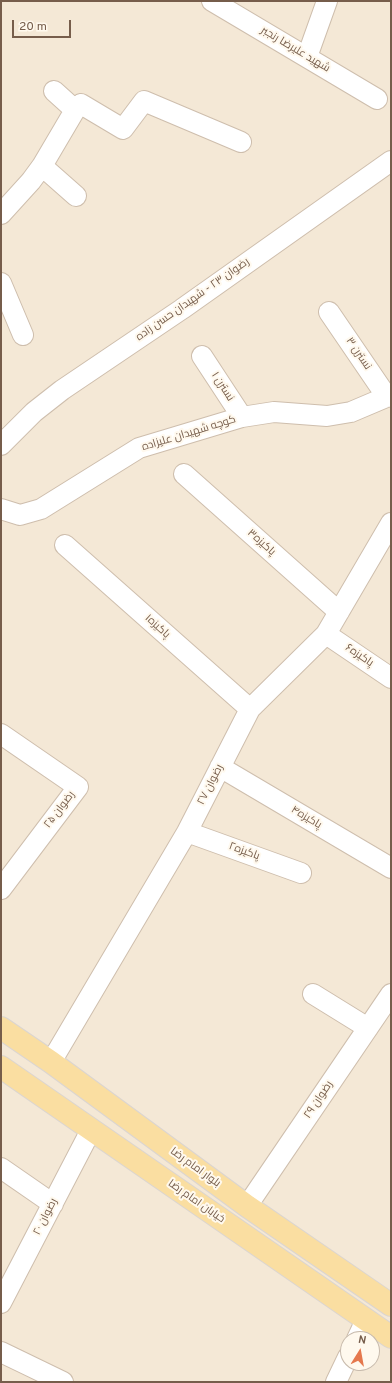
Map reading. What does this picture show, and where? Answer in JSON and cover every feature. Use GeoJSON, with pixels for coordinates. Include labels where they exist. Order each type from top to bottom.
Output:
{"type":"FeatureCollection","features":[{"type":"Feature","properties":{"kind":"main road","name":"بلوار امام رضا"},"geometry":{"type":"LineString","coordinates":[[1,1028],[51,1062],[247,1206],[391,1304]]}},
{"type":"Feature","properties":{"kind":"main road","name":"خیابان امام رضا"},"geometry":{"type":"LineString","coordinates":[[1,1067],[91,1130],[361,1330],[391,1337]]}},
{"type":"Feature","properties":{"kind":"street","name":"شهید علیرضا رنجبر"},"geometry":{"type":"LineString","coordinates":[[212,1],[377,99]]}},
{"type":"Feature","properties":{"kind":"street"},"geometry":{"type":"LineString","coordinates":[[307,57],[328,1]]}},
{"type":"Feature","properties":{"kind":"street"},"geometry":{"type":"LineString","coordinates":[[54,90],[75,110]]}},
{"type":"Feature","properties":{"kind":"street"},"geometry":{"type":"LineString","coordinates":[[1,214],[31,181],[42,166],[75,110],[81,104],[123,129],[144,101],[241,142]]}},
{"type":"Feature","properties":{"kind":"street","name":"رضوان ۲۳ - شهیدان حسن زاده"},"geometry":{"type":"LineString","coordinates":[[1,445],[34,412],[62,390],[188,304],[391,161]]}},
{"type":"Feature","properties":{"kind":"street"},"geometry":{"type":"LineString","coordinates":[[42,166],[76,196]]}},
{"type":"Feature","properties":{"kind":"street"},"geometry":{"type":"LineString","coordinates":[[1,283],[23,335]]}},
{"type":"Feature","properties":{"kind":"street","name":"نسترن ۳"},"geometry":{"type":"LineString","coordinates":[[330,312],[389,396]]}},
{"type":"Feature","properties":{"kind":"street","name":"نسترن ۱"},"geometry":{"type":"LineString","coordinates":[[202,356],[242,417]]}},
{"type":"Feature","properties":{"kind":"street","name":"کوچه شهیدان علیزاده"},"geometry":{"type":"LineString","coordinates":[[1,509],[9,513],[20,515],[41,509],[139,448],[242,417],[274,412],[327,416],[351,412],[389,396]]}},
{"type":"Feature","properties":{"kind":"street","name":"پاکیزه۳"},"geometry":{"type":"LineString","coordinates":[[184,474],[339,612]]}},
{"type":"Feature","properties":{"kind":"street","name":"رضوان ۲۷"},"geometry":{"type":"LineString","coordinates":[[51,1062],[187,832],[250,709],[326,634],[391,523]]}},
{"type":"Feature","properties":{"kind":"street","name":"پاکیزه۱"},"geometry":{"type":"LineString","coordinates":[[65,545],[250,709]]}},
{"type":"Feature","properties":{"kind":"street","name":"پاکیزه۶"},"geometry":{"type":"LineString","coordinates":[[326,634],[391,678]]}},
{"type":"Feature","properties":{"kind":"street","name":"رضوان ۲۵"},"geometry":{"type":"LineString","coordinates":[[1,734],[78,787],[1,889]]}},
{"type":"Feature","properties":{"kind":"street","name":"پاکیزه۴"},"geometry":{"type":"LineString","coordinates":[[220,767],[391,868]]}},
{"type":"Feature","properties":{"kind":"street","name":"پاکیزه۲"},"geometry":{"type":"LineString","coordinates":[[187,832],[301,873]]}},
{"type":"Feature","properties":{"kind":"street"},"geometry":{"type":"LineString","coordinates":[[313,994],[368,1028]]}},
{"type":"Feature","properties":{"kind":"street","name":"رضوان ۲۹"},"geometry":{"type":"LineString","coordinates":[[247,1206],[368,1028],[390,999]]}},
{"type":"Feature","properties":{"kind":"street","name":"رضوان ۲۰"},"geometry":{"type":"LineString","coordinates":[[1,1303],[91,1130]]}},
{"type":"Feature","properties":{"kind":"street"},"geometry":{"type":"LineString","coordinates":[[1,1168],[53,1204]]}},
{"type":"Feature","properties":{"kind":"street"},"geometry":{"type":"LineString","coordinates":[[1,1352],[63,1382]]}},
{"type":"Feature","properties":{"kind":"street"},"geometry":{"type":"LineString","coordinates":[[336,1382],[342,1371]]}},
{"type":"Feature","properties":{"kind":"shaded area"},"geometry":{"type":"Polygon","coordinates":[[[1,1],[391,1],[391,1382],[1,1382],[1,1]]]}}]}
